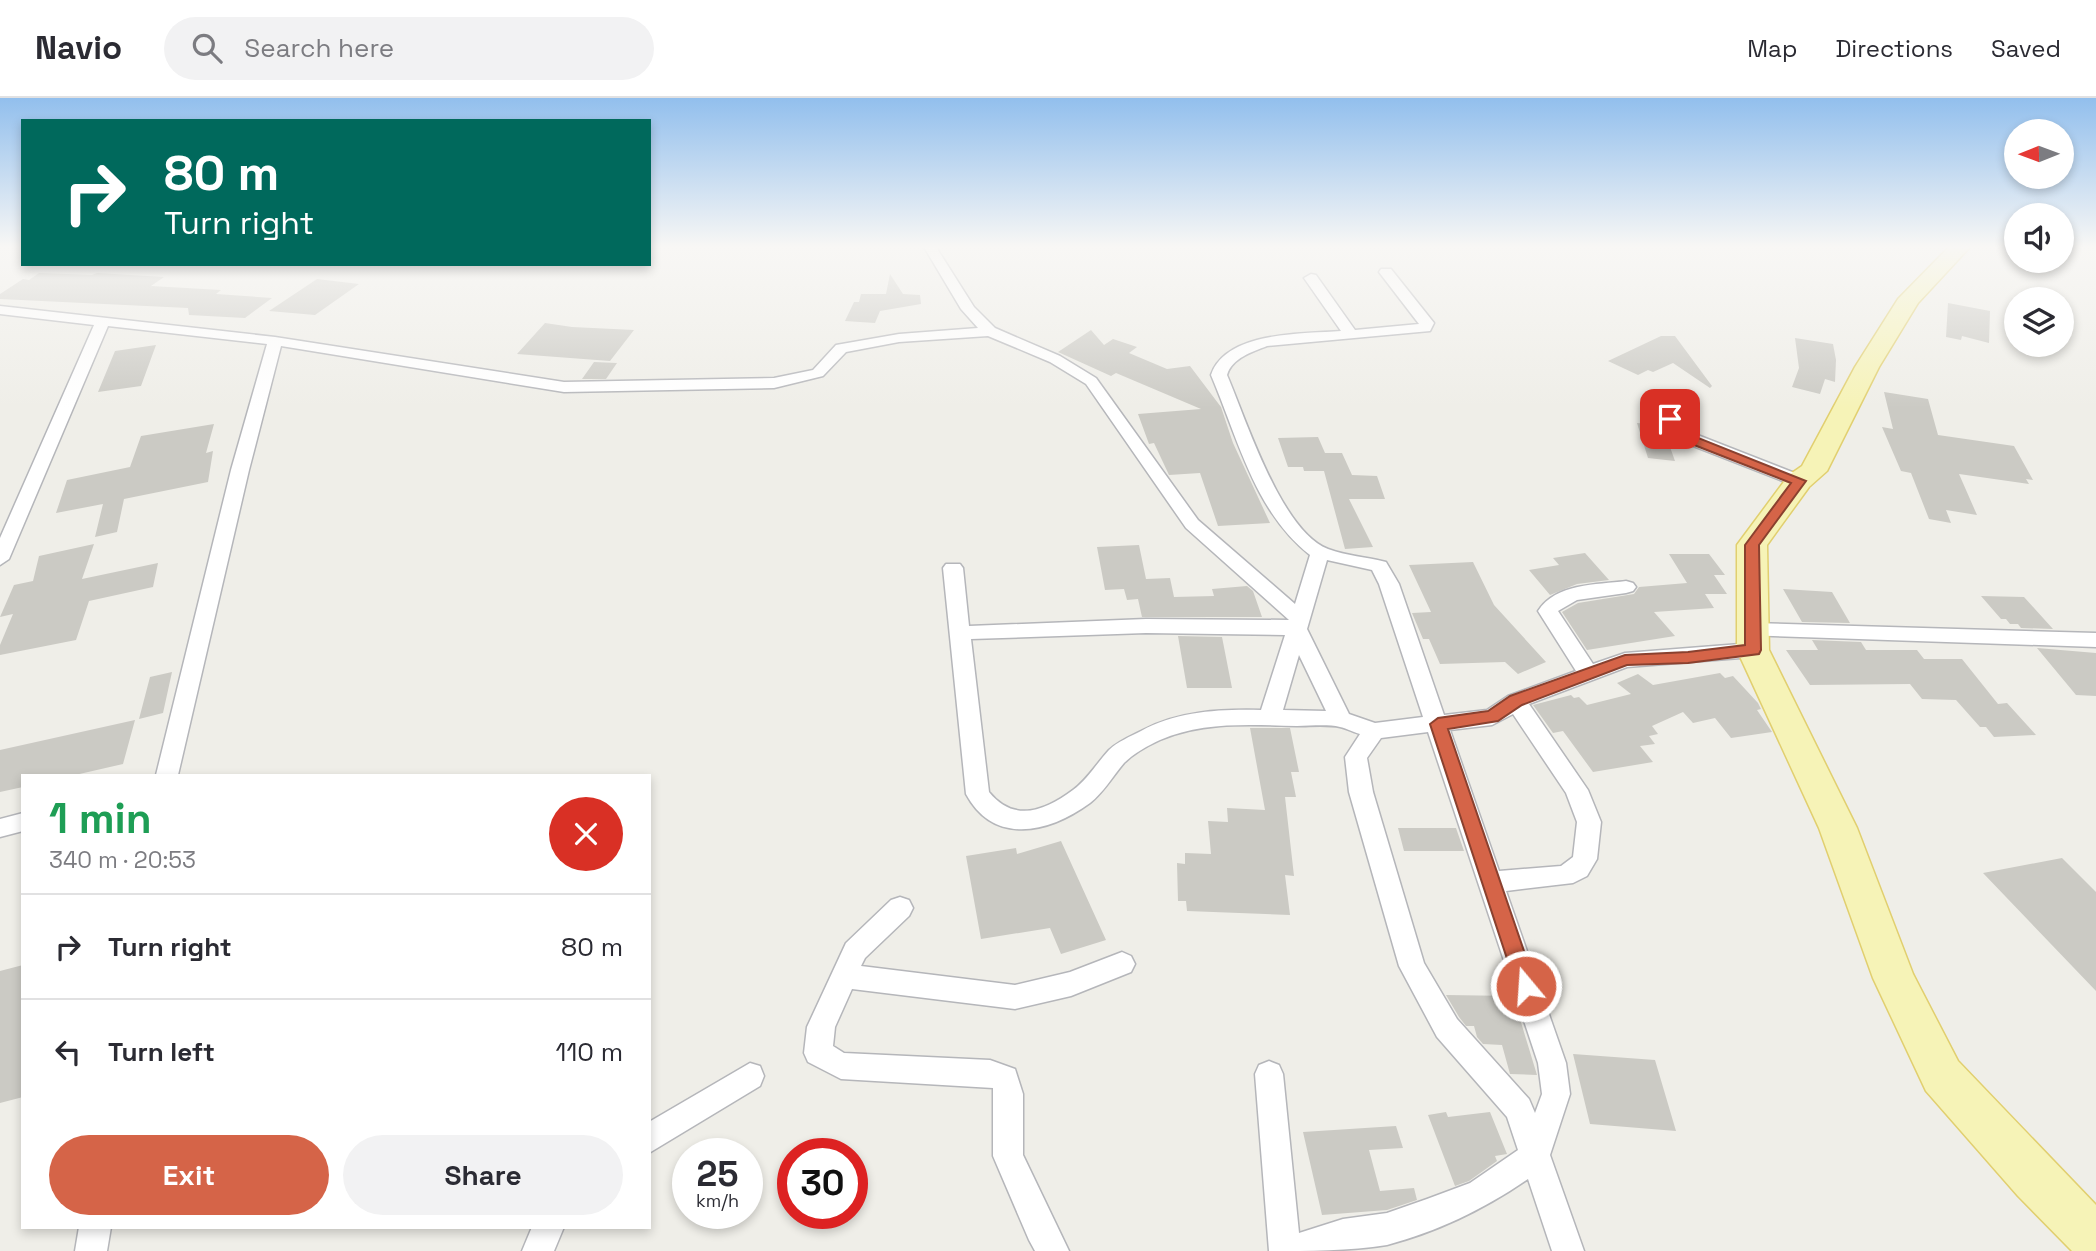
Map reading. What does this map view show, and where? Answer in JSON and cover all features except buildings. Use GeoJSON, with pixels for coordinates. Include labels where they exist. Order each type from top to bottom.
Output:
{"type":"FeatureCollection","features":[{"type":"Feature","properties":{"kind":"main road"},"geometry":{"type":"LineString","coordinates":[[1908,301],[1867,367],[1813,471],[1799,481],[1752,545],[1753,640],[1838,828],[1894,978],[1942,1076],[2035,1179],[2096,1240]]}},
{"type":"Feature","properties":{"kind":"street"},"geometry":{"type":"LineString","coordinates":[[963,301],[990,331],[1055,359],[1091,381],[1192,524],[1298,624],[1341,719]]}},
{"type":"Feature","properties":{"kind":"street"},"geometry":{"type":"LineString","coordinates":[[1327,301],[1351,334]]}},
{"type":"Feature","properties":{"kind":"street"},"geometry":{"type":"LineString","coordinates":[[1291,1251],[1343,1235],[1387,1229],[1480,1194],[1534,1157],[1556,1094],[1552,1063],[1389,584],[1379,566],[1320,553],[1303,540],[1267,493],[1219,374],[1222,366],[1250,346],[1288,338],[1425,328],[1427,323],[1409,301]]}},
{"type":"Feature","properties":{"kind":"street"},"geometry":{"type":"LineString","coordinates":[[0,310],[275,341],[564,387],[774,383],[818,373],[841,348],[899,338],[990,331]]}},
{"type":"Feature","properties":{"kind":"street"},"geometry":{"type":"LineString","coordinates":[[0,559],[103,321]]}},
{"type":"Feature","properties":{"kind":"street"},"geometry":{"type":"LineString","coordinates":[[167,774],[240,470],[275,341]]}},
{"type":"Feature","properties":{"kind":"street"},"geometry":{"type":"LineString","coordinates":[[1674,397],[1670,419],[1676,429],[1689,438],[1799,481]]}},
{"type":"Feature","properties":{"kind":"street"},"geometry":{"type":"LineString","coordinates":[[1270,716],[1320,553]]}},
{"type":"Feature","properties":{"kind":"street"},"geometry":{"type":"LineString","coordinates":[[953,568],[978,794],[991,811],[1016,821],[1045,818],[1083,796],[1119,754],[1168,728],[1226,717],[1341,719],[1374,731],[1492,717],[1516,701],[1625,660],[1688,657],[1753,640],[2096,639]]}},
{"type":"Feature","properties":{"kind":"street"},"geometry":{"type":"LineString","coordinates":[[1588,673],[1548,611],[1553,603],[1571,596],[1626,587]]}},
{"type":"Feature","properties":{"kind":"street"},"geometry":{"type":"LineString","coordinates":[[960,633],[1298,624]]}},
{"type":"Feature","properties":{"kind":"street"},"geometry":{"type":"LineString","coordinates":[[1491,882],[1564,876],[1578,869],[1585,859],[1589,822],[1576,790],[1516,701]]}},
{"type":"Feature","properties":{"kind":"street"},"geometry":{"type":"LineString","coordinates":[[1374,731],[1356,757],[1361,792],[1412,966],[1447,1028],[1519,1109],[1568,1251]]}},
{"type":"Feature","properties":{"kind":"street"},"geometry":{"type":"LineString","coordinates":[[0,828],[21,823]]}},
{"type":"Feature","properties":{"kind":"street"},"geometry":{"type":"LineString","coordinates":[[900,908],[855,951],[821,1027],[818,1053],[841,1066],[990,1073],[1005,1079],[1009,1094],[1008,1156],[1040,1229],[1053,1251]]}},
{"type":"Feature","properties":{"kind":"street"},"geometry":{"type":"LineString","coordinates":[[844,976],[1015,997],[1071,984],[1122,964]]}},
{"type":"Feature","properties":{"kind":"street"},"geometry":{"type":"LineString","coordinates":[[1269,1074],[1285,1251]]}},
{"type":"Feature","properties":{"kind":"street"},"geometry":{"type":"LineString","coordinates":[[651,1138],[750,1076]]}},
{"type":"Feature","properties":{"kind":"street"},"geometry":{"type":"LineString","coordinates":[[91,1251],[95,1229]]}},
{"type":"Feature","properties":{"kind":"street"},"geometry":{"type":"LineString","coordinates":[[538,1251],[547,1229]]}},
{"type":"Feature","properties":{"kind":"route"},"geometry":{"type":"LineString","coordinates":[[1526,986],[1438,724],[1492,717],[1516,701],[1625,660],[1753,650],[1752,545],[1799,481],[1689,438],[1676,429],[1670,419]]}}]}
